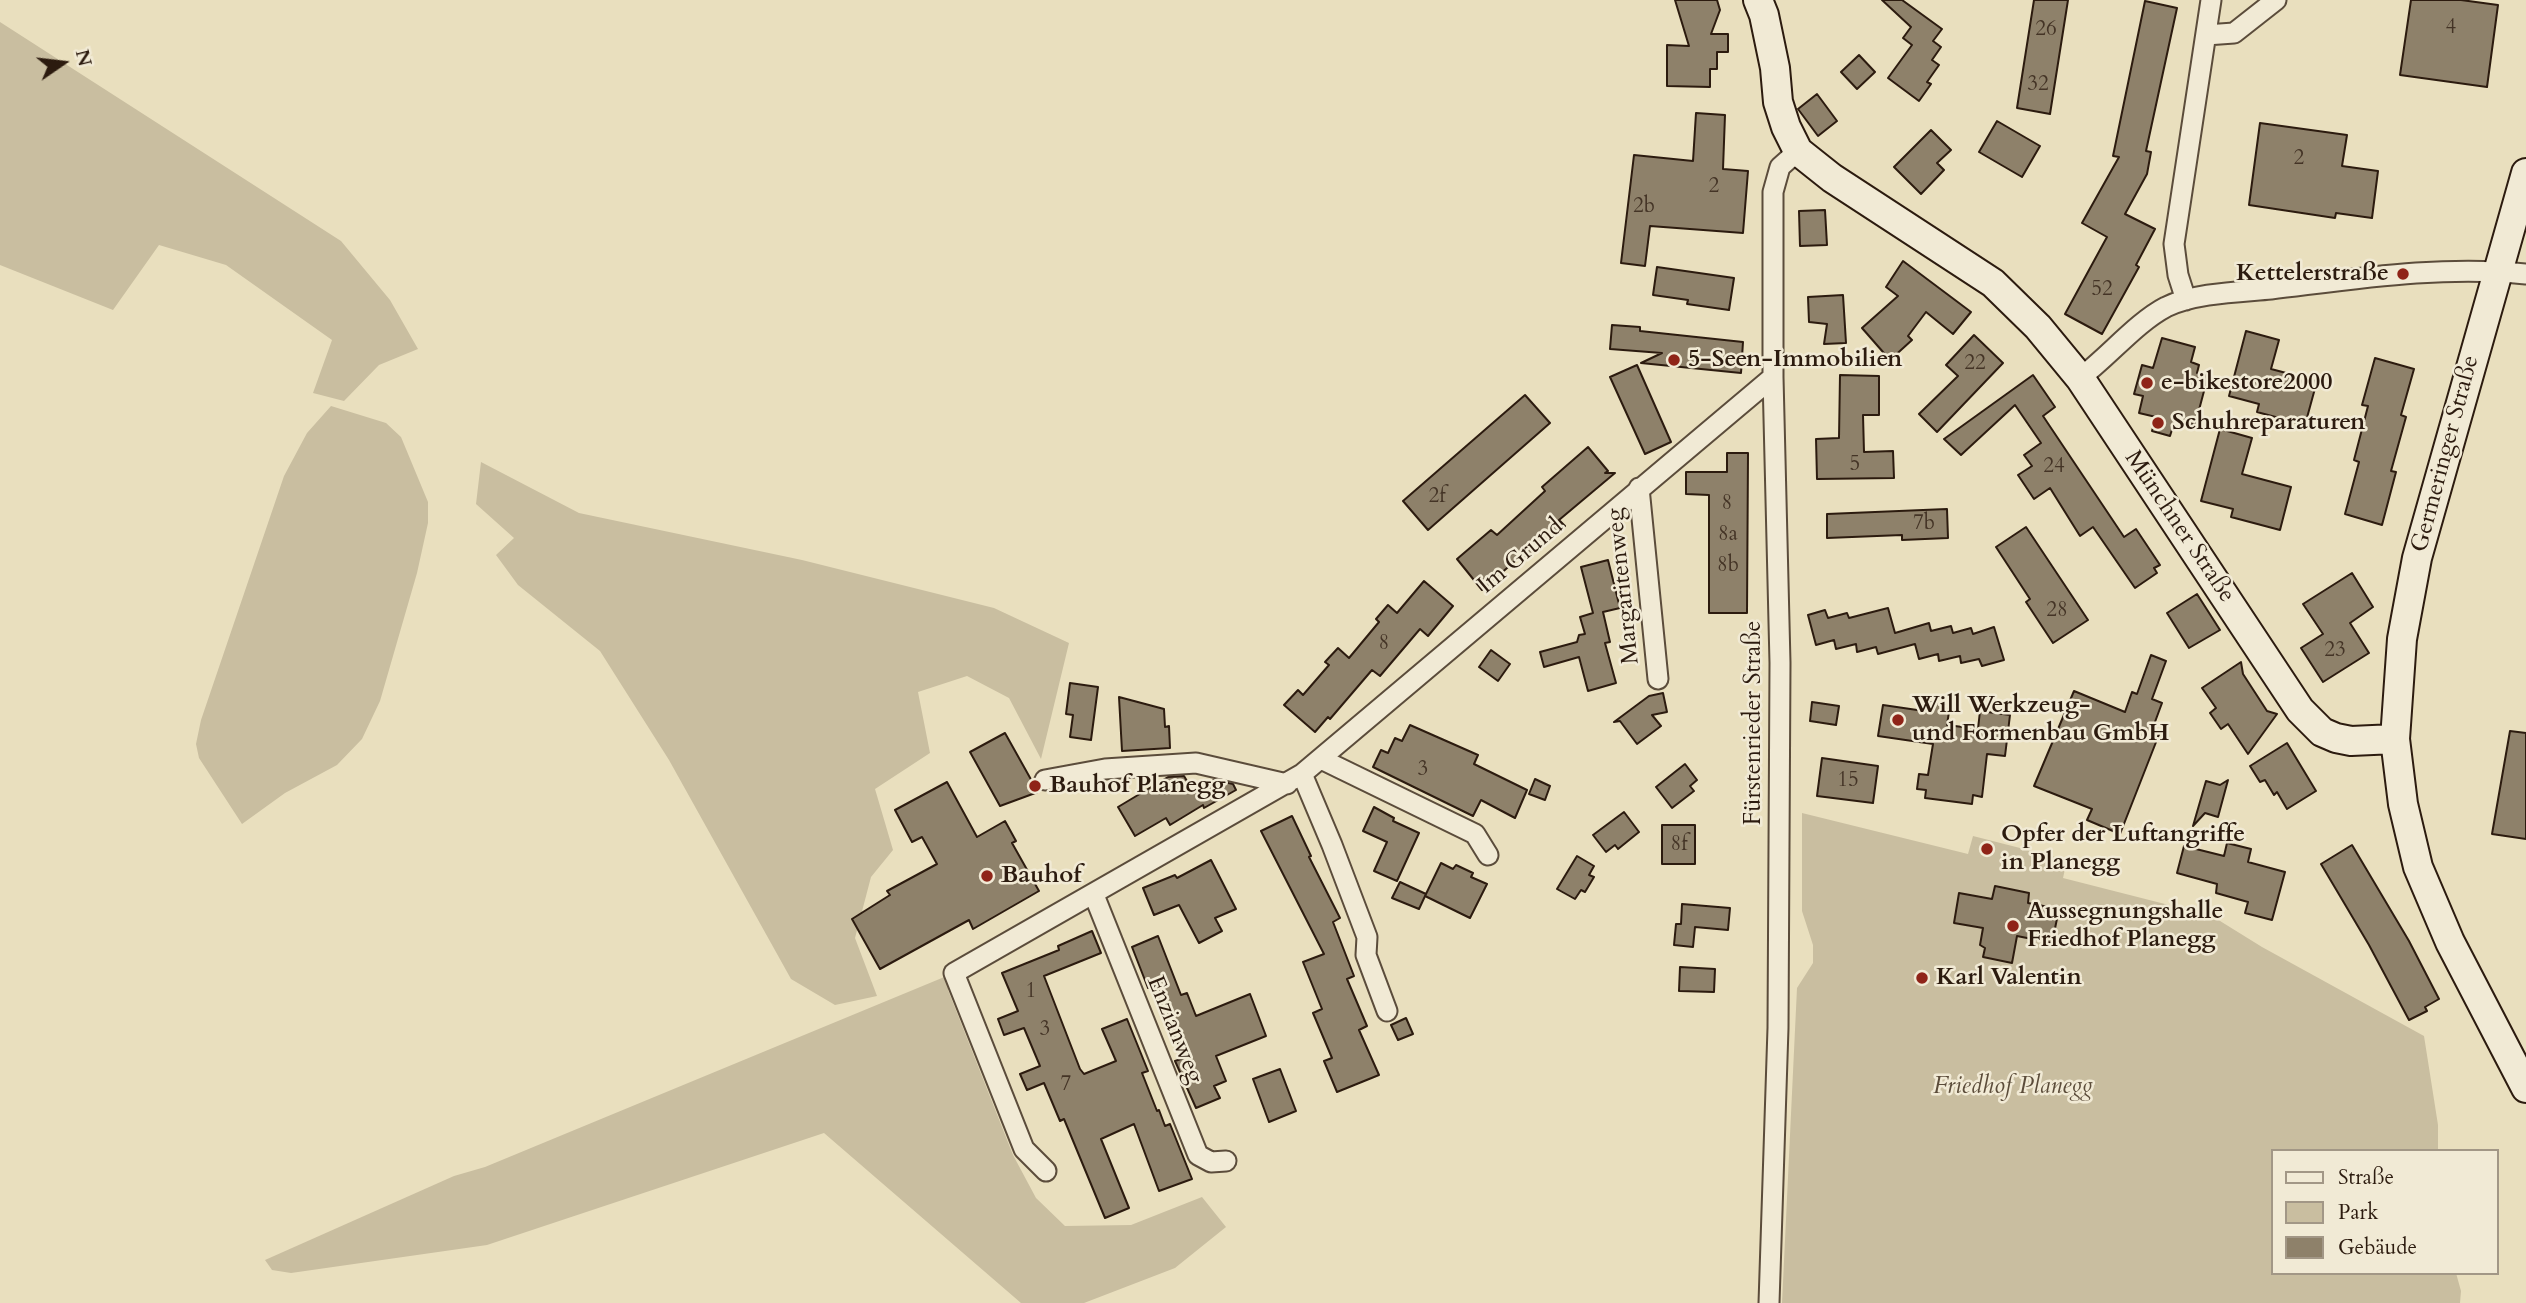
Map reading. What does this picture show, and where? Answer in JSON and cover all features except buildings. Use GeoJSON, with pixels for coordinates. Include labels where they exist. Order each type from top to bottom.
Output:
{"type":"FeatureCollection","features":[{"type":"Feature","properties":{"kind":"main road","name":"Münchner Straße"},"geometry":{"type":"LineString","coordinates":[[1758,0],[1764,15],[1775,68],[1778,102],[1798,151],[1832,178],[1993,283],[2038,327],[2080,378],[2300,710],[2322,733],[2351,741],[2395,740]]}},
{"type":"Feature","properties":{"kind":"main road","name":"Germeringer Straße"},"geometry":{"type":"LineString","coordinates":[[2395,740],[2402,639],[2417,558],[2497,271],[2520,222],[2526,173]]}},
{"type":"Feature","properties":{"kind":"main road"},"geometry":{"type":"LineString","coordinates":[[2395,740],[2403,804],[2423,880],[2449,942],[2526,1088]]}},
{"type":"Feature","properties":{"kind":"street"},"geometry":{"type":"LineString","coordinates":[[2186,300],[2178,275],[2174,244],[2211,0]]}},
{"type":"Feature","properties":{"kind":"street"},"geometry":{"type":"LineString","coordinates":[[2206,35],[2234,33],[2276,0]]}},
{"type":"Feature","properties":{"kind":"street","name":"Fürstenrieder Straße"},"geometry":{"type":"LineString","coordinates":[[1769,1303],[1778,1028],[1780,663],[1773,377],[1773,192],[1780,167],[1798,151]]}},
{"type":"Feature","properties":{"kind":"street"},"geometry":{"type":"LineString","coordinates":[[2080,378],[2104,360],[2148,319],[2167,307],[2186,300],[2403,274],[2497,271],[2526,274]]}},
{"type":"Feature","properties":{"kind":"street","name":"Im Grund"},"geometry":{"type":"LineString","coordinates":[[1046,1171],[1024,1149],[954,973],[1295,779],[1773,377]]}},
{"type":"Feature","properties":{"kind":"street","name":"Margaritenweg"},"geometry":{"type":"LineString","coordinates":[[1639,488],[1658,679]]}},
{"type":"Feature","properties":{"kind":"street"},"geometry":{"type":"LineString","coordinates":[[1321,759],[1475,834],[1488,855]]}},
{"type":"Feature","properties":{"kind":"street"},"geometry":{"type":"LineString","coordinates":[[1045,780],[1105,769],[1196,763],[1295,779],[1332,845],[1367,937],[1366,955],[1387,1011]]}},
{"type":"Feature","properties":{"kind":"street","name":"Enzianweg"},"geometry":{"type":"LineString","coordinates":[[1094,895],[1198,1155],[1211,1162],[1226,1161]]}},
{"type":"Feature","properties":{"kind":"green space"},"geometry":{"type":"Polygon","coordinates":[[[0,22],[341,241],[390,300],[418,349],[379,365],[344,401],[313,393],[332,340],[226,265],[159,245],[113,310],[0,265],[0,22]]]}},
{"type":"Feature","properties":{"kind":"green space"},"geometry":{"type":"Polygon","coordinates":[[[331,406],[386,423],[401,437],[428,502],[428,523],[417,573],[380,701],[362,739],[337,765],[285,793],[242,824],[199,758],[196,744],[201,720],[284,476],[307,433],[331,406]]]}},
{"type":"Feature","properties":{"kind":"green space"},"geometry":{"type":"Polygon","coordinates":[[[481,462],[579,513],[802,560],[994,608],[1069,643],[1041,759],[1009,698],[967,676],[918,692],[930,753],[875,789],[893,850],[871,877],[855,938],[877,996],[835,1005],[791,979],[669,760],[600,651],[518,585],[496,555],[514,538],[476,504],[481,462]]]}},
{"type":"Feature","properties":{"kind":"green space","name":"Friedhof Planegg"},"geometry":{"type":"Polygon","coordinates":[[[1802,813],[1968,854],[1973,836],[2067,860],[2063,878],[2212,916],[2262,947],[2424,1036],[2438,1125],[2438,1149],[2270,1149],[2270,1275],[2457,1275],[2461,1291],[2460,1303],[1782,1303],[1797,988],[1813,963],[1813,945],[1802,911],[1802,813]]]}},
{"type":"Feature","properties":{"kind":"green space"},"geometry":{"type":"Polygon","coordinates":[[[954,973],[948,990],[1013,1155],[1036,1198],[1065,1226],[1131,1225],[1202,1197],[1226,1227],[1175,1268],[1084,1303],[1021,1303],[824,1133],[487,1245],[291,1273],[272,1270],[265,1260],[454,1176],[485,1167],[954,973]]]}},
{"type":"Feature","properties":{"kind":"place","name":"Kettelerstraße"},"geometry":{"type":"Point","coordinates":[2403,274]}},
{"type":"Feature","properties":{"kind":"place","name":"5-Seen-Immobilien"},"geometry":{"type":"Point","coordinates":[1674,360]}},
{"type":"Feature","properties":{"kind":"place","name":"e-bikestore2000"},"geometry":{"type":"Point","coordinates":[2147,383]}},
{"type":"Feature","properties":{"kind":"place","name":"Schuhreparaturen"},"geometry":{"type":"Point","coordinates":[2158,423]}},
{"type":"Feature","properties":{"kind":"place","name":"Will Werkzeug- und Formenbau GmbH"},"geometry":{"type":"Point","coordinates":[1898,720]}},
{"type":"Feature","properties":{"kind":"place","name":"Bauhof Planegg"},"geometry":{"type":"Point","coordinates":[1035,786]}},
{"type":"Feature","properties":{"kind":"place","name":"Opfer der Luftangriffe in Planegg"},"geometry":{"type":"Point","coordinates":[1987,849]}},
{"type":"Feature","properties":{"kind":"place","name":"Bauhof"},"geometry":{"type":"Point","coordinates":[987,876]}},
{"type":"Feature","properties":{"kind":"place","name":"Aussegnungshalle Friedhof Planegg"},"geometry":{"type":"Point","coordinates":[2013,926]}},
{"type":"Feature","properties":{"kind":"place","name":"Karl Valentin"},"geometry":{"type":"Point","coordinates":[1922,978]}}]}
